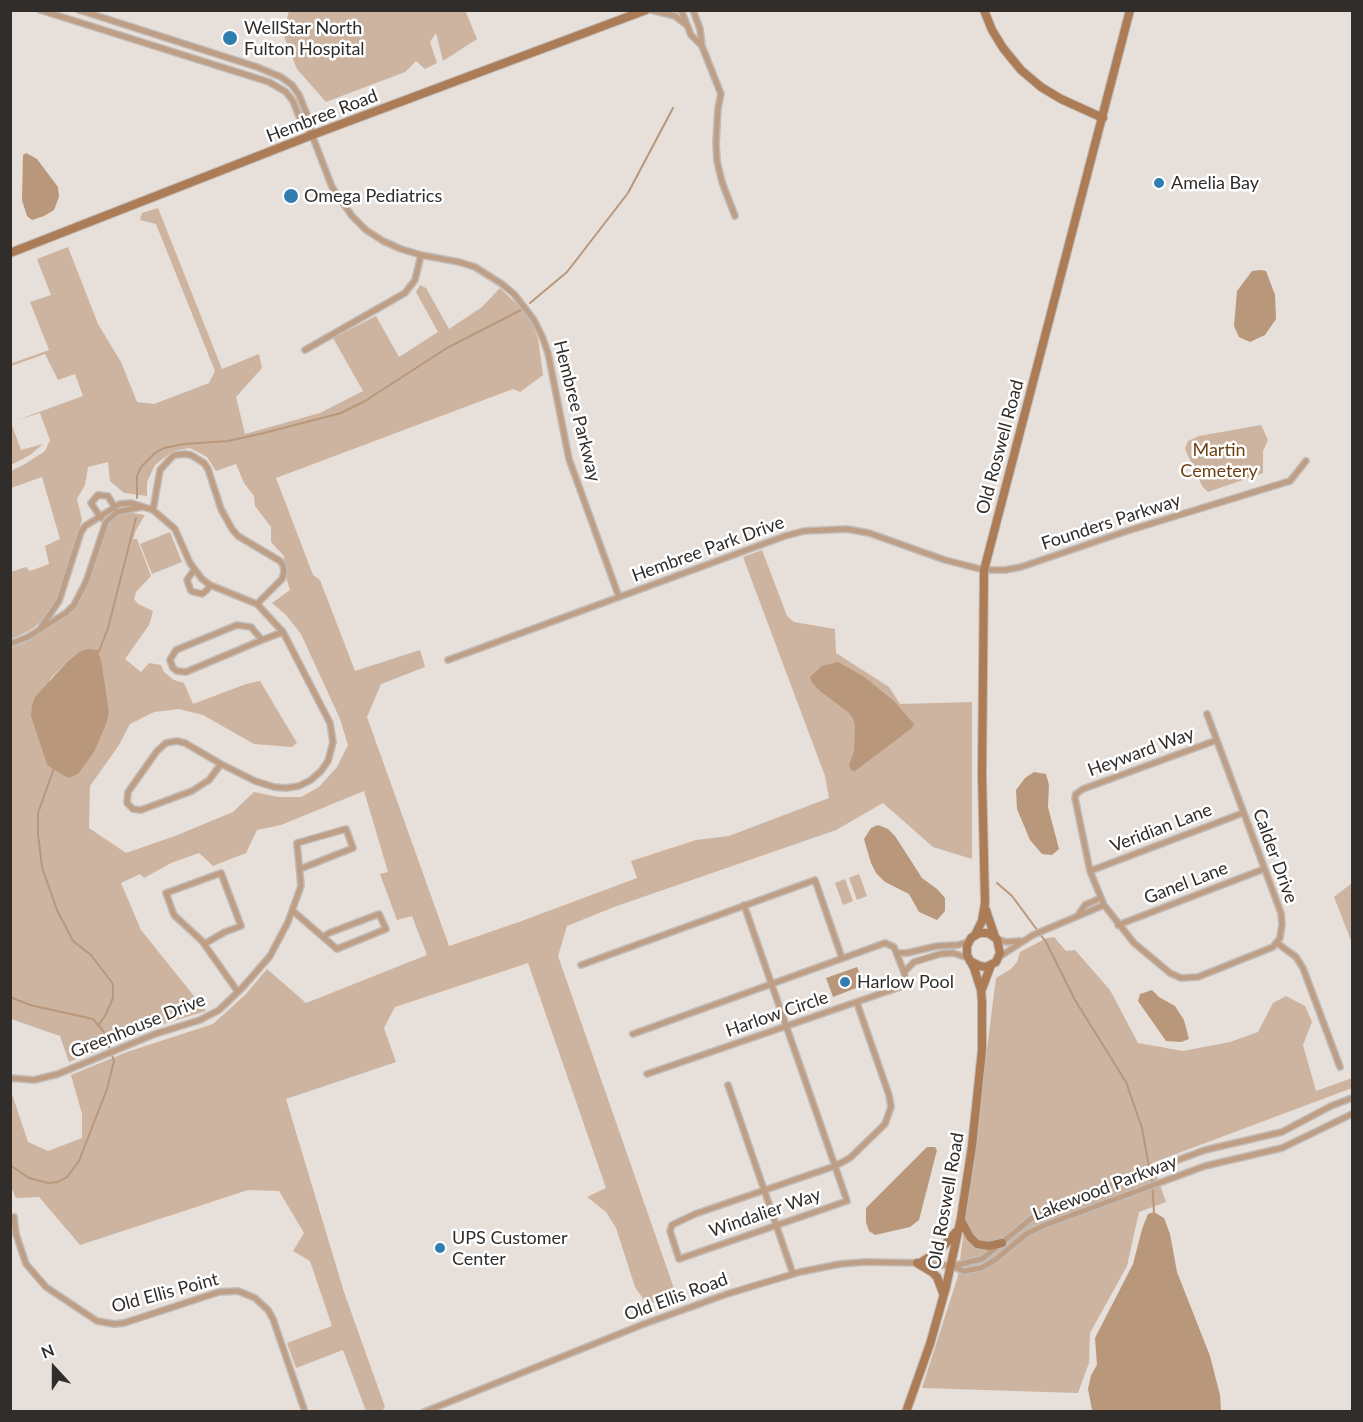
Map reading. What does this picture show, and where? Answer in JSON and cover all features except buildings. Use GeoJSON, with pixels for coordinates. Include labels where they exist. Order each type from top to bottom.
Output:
{"type":"FeatureCollection","features":[{"type":"Feature","properties":{"kind":"street"},"geometry":{"type":"LineString","coordinates":[[40,10],[278,86],[293,101],[302,124],[312,135]]}},
{"type":"Feature","properties":{"kind":"street"},"geometry":{"type":"LineString","coordinates":[[79,10],[271,72],[292,86],[308,116],[312,135]]}},
{"type":"Feature","properties":{"kind":"street","name":"Hembree Road"},"geometry":{"type":"LineString","coordinates":[[10,253],[312,135],[646,10]]}},
{"type":"Feature","properties":{"kind":"street"},"geometry":{"type":"LineString","coordinates":[[651,10],[675,16],[687,26]]}},
{"type":"Feature","properties":{"kind":"street"},"geometry":{"type":"LineString","coordinates":[[681,10],[691,35],[702,46]]}},
{"type":"Feature","properties":{"kind":"street"},"geometry":{"type":"LineString","coordinates":[[693,10],[698,21]]}},
{"type":"Feature","properties":{"kind":"street"},"geometry":{"type":"LineString","coordinates":[[699,10],[698,21],[702,46],[721,93],[718,108],[717,161],[735,216]]}},
{"type":"Feature","properties":{"kind":"street"},"geometry":{"type":"LineString","coordinates":[[984,10],[1003,48],[1021,70],[1041,87],[1061,99],[1103,118]]}},
{"type":"Feature","properties":{"kind":"street","name":"Old Roswell Road"},"geometry":{"type":"LineString","coordinates":[[906,1412],[926,1355],[951,1266],[961,1218],[977,1102],[981,1050],[981,990],[966,951],[968,942],[975,935],[982,921],[985,903],[982,775],[984,570],[1131,10]]}},
{"type":"Feature","properties":{"kind":"street"},"geometry":{"type":"LineString","coordinates":[[200,60],[203,51]]}},
{"type":"Feature","properties":{"kind":"street","name":"Hembree Parkway"},"geometry":{"type":"LineString","coordinates":[[312,135],[332,187],[352,216],[366,230],[401,249],[459,262],[489,274],[514,294],[534,320],[548,353],[569,459],[619,597]]}},
{"type":"Feature","properties":{"kind":"street"},"geometry":{"type":"LineString","coordinates":[[305,350],[405,293],[415,280],[421,255]]}},
{"type":"Feature","properties":{"kind":"street"},"geometry":{"type":"LineString","coordinates":[[153,510],[160,470],[170,459],[185,454],[204,463],[221,509],[232,530],[283,565],[282,579],[257,604]]}},
{"type":"Feature","properties":{"kind":"street","name":"Founders Parkway"},"geometry":{"type":"LineString","coordinates":[[984,570],[1021,567],[1127,531],[1290,481],[1306,461]]}},
{"type":"Feature","properties":{"kind":"street"},"geometry":{"type":"LineString","coordinates":[[106,522],[91,503],[94,497],[105,494],[116,509]]}},
{"type":"Feature","properties":{"kind":"street"},"geometry":{"type":"LineString","coordinates":[[40,629],[59,601],[81,532],[85,526],[116,509],[141,507],[153,510],[175,529],[194,570],[210,585],[257,604],[283,632],[330,723],[333,742],[328,761],[311,780],[299,786],[274,787],[255,781],[177,741],[166,743],[157,751],[129,792],[127,803],[133,809],[141,810],[192,791],[209,780],[221,764]]}},
{"type":"Feature","properties":{"kind":"street"},"geometry":{"type":"LineString","coordinates":[[10,644],[21,641],[66,613],[74,605],[86,582],[106,522],[116,509]]}},
{"type":"Feature","properties":{"kind":"street","name":"Hembree Park Drive"},"geometry":{"type":"LineString","coordinates":[[448,660],[785,536],[822,529],[847,529],[869,533],[945,560],[984,570]]}},
{"type":"Feature","properties":{"kind":"street"},"geometry":{"type":"LineString","coordinates":[[194,570],[187,580],[191,591],[202,594],[210,585]]}},
{"type":"Feature","properties":{"kind":"street"},"geometry":{"type":"LineString","coordinates":[[262,640],[251,627],[237,625],[176,650],[171,656],[171,663],[177,671],[186,672],[283,632]]}},
{"type":"Feature","properties":{"kind":"street","name":"Calder Drive"},"geometry":{"type":"LineString","coordinates":[[1207,714],[1282,918],[1277,943]]}},
{"type":"Feature","properties":{"kind":"street","name":"Heyward Way"},"geometry":{"type":"LineString","coordinates":[[1216,740],[1083,789],[1076,794],[1074,803],[1090,871],[1104,905],[1118,925],[1141,950],[1170,973],[1181,978],[1198,977],[1267,950],[1277,943]]}},
{"type":"Feature","properties":{"kind":"street","name":"Veridian Lane"},"geometry":{"type":"LineString","coordinates":[[1090,871],[1243,813]]}},
{"type":"Feature","properties":{"kind":"street","name":"Greenhouse Drive"},"geometry":{"type":"LineString","coordinates":[[10,1078],[34,1080],[48,1078],[211,1015],[238,992],[270,956],[293,911],[301,886],[297,843],[346,829],[353,848],[300,869]]}},
{"type":"Feature","properties":{"kind":"street","name":"Ganel Lane"},"geometry":{"type":"LineString","coordinates":[[1118,925],[1264,868]]}},
{"type":"Feature","properties":{"kind":"street"},"geometry":{"type":"LineString","coordinates":[[204,944],[241,926],[221,873],[166,893],[174,915],[204,944],[238,992]]}},
{"type":"Feature","properties":{"kind":"street"},"geometry":{"type":"LineString","coordinates":[[581,965],[815,880],[842,958]]}},
{"type":"Feature","properties":{"kind":"street"},"geometry":{"type":"LineString","coordinates":[[1079,914],[1085,905],[1101,898]]}},
{"type":"Feature","properties":{"kind":"street","name":"Old Roswell Road"},"geometry":{"type":"LineString","coordinates":[[981,990],[991,965],[999,957],[1000,948],[985,903]]}},
{"type":"Feature","properties":{"kind":"street"},"geometry":{"type":"LineString","coordinates":[[744,905],[835,1166],[765,1191]]}},
{"type":"Feature","properties":{"kind":"street"},"geometry":{"type":"LineString","coordinates":[[999,957],[1022,940],[1104,905]]}},
{"type":"Feature","properties":{"kind":"street"},"geometry":{"type":"LineString","coordinates":[[293,911],[323,937],[337,949],[386,929],[379,914],[323,937]]}},
{"type":"Feature","properties":{"kind":"street"},"geometry":{"type":"LineString","coordinates":[[975,935],[984,933],[1009,942],[1022,940]]}},
{"type":"Feature","properties":{"kind":"street","name":"Harlow Circle"},"geometry":{"type":"LineString","coordinates":[[633,1034],[885,943],[892,945],[897,953],[907,953],[968,942]]}},
{"type":"Feature","properties":{"kind":"street"},"geometry":{"type":"LineString","coordinates":[[1277,943],[1296,957],[1303,968],[1340,1067]]}},
{"type":"Feature","properties":{"kind":"street"},"geometry":{"type":"LineString","coordinates":[[897,953],[904,972]]}},
{"type":"Feature","properties":{"kind":"street","name":"Harlow Circle"},"geometry":{"type":"LineString","coordinates":[[647,1074],[900,987],[906,982],[904,972],[914,962],[940,954],[953,953],[970,960]]}},
{"type":"Feature","properties":{"kind":"street"},"geometry":{"type":"LineString","coordinates":[[970,960],[980,966],[991,965]]}},
{"type":"Feature","properties":{"kind":"street","name":"Windalier Way"},"geometry":{"type":"LineString","coordinates":[[765,1191],[672,1225],[670,1231],[679,1259],[847,1201],[835,1166],[856,1154],[885,1124],[890,1112],[889,1095],[857,1003]]}},
{"type":"Feature","properties":{"kind":"street"},"geometry":{"type":"LineString","coordinates":[[728,1085],[793,1274]]}},
{"type":"Feature","properties":{"kind":"street","name":"Lakewood Parkway"},"geometry":{"type":"LineString","coordinates":[[951,1266],[978,1261],[1033,1217],[1057,1205],[1205,1150],[1282,1132],[1331,1106],[1353,1098]]}},
{"type":"Feature","properties":{"kind":"street","name":"Lakewood Parkway"},"geometry":{"type":"LineString","coordinates":[[951,1266],[964,1271],[981,1268],[995,1260],[1026,1234],[1045,1225],[1205,1166],[1282,1148],[1353,1114]]}},
{"type":"Feature","properties":{"kind":"street","name":"Old Ellis Point"},"geometry":{"type":"LineString","coordinates":[[14,1217],[16,1234],[26,1264],[46,1287],[97,1321],[124,1323],[219,1292],[238,1292],[255,1298],[273,1319],[305,1412]]}},
{"type":"Feature","properties":{"kind":"street"},"geometry":{"type":"LineString","coordinates":[[961,1218],[970,1237],[977,1244],[989,1246],[1002,1243]]}},
{"type":"Feature","properties":{"kind":"street"},"geometry":{"type":"LineString","coordinates":[[944,1295],[935,1274],[917,1263],[940,1250],[959,1228]]}},
{"type":"Feature","properties":{"kind":"street","name":"Old Ellis Road"},"geometry":{"type":"LineString","coordinates":[[424,1412],[644,1323],[793,1274],[852,1263],[917,1263],[951,1266]]}},
{"type":"Feature","properties":{"kind":"green space"},"geometry":{"type":"Polygon","coordinates":[[[465,10],[477,39],[443,61],[436,33],[430,42],[437,63],[425,69],[416,61],[405,72],[326,102],[297,69],[283,34],[289,11],[465,10]]]}},
{"type":"Feature","properties":{"kind":"green space"},"geometry":{"type":"Polygon","coordinates":[[[158,208],[222,369],[259,354],[262,368],[236,397],[245,434],[320,413],[363,391],[333,338],[376,316],[399,357],[438,332],[416,292],[420,285],[426,288],[449,329],[482,307],[500,288],[524,311],[538,338],[543,375],[520,392],[513,389],[276,478],[313,575],[320,580],[355,671],[420,650],[425,667],[381,684],[367,717],[449,946],[637,878],[631,861],[696,840],[729,836],[829,798],[825,776],[743,557],[762,550],[787,616],[794,622],[835,629],[836,653],[889,687],[900,704],[972,702],[972,859],[933,847],[883,803],[836,830],[614,907],[567,926],[558,956],[677,1297],[658,1304],[644,1300],[635,1287],[616,1228],[606,1212],[587,1197],[606,1188],[528,963],[395,1007],[384,1028],[396,1062],[286,1099],[344,1292],[385,1407],[382,1411],[366,1411],[343,1350],[296,1368],[287,1343],[332,1326],[310,1261],[293,1251],[304,1233],[279,1191],[248,1190],[80,1245],[39,1197],[16,1198],[11,1187],[11,1091],[28,1142],[48,1151],[82,1138],[82,1114],[71,1075],[127,1052],[213,1024],[246,994],[267,969],[306,1003],[427,955],[412,916],[397,920],[380,874],[388,872],[364,791],[281,825],[257,830],[246,853],[213,866],[199,853],[171,863],[144,878],[140,874],[121,883],[141,930],[206,1011],[160,1025],[69,1062],[60,1036],[11,1019],[11,648],[51,627],[76,604],[106,528],[117,514],[128,512],[145,515],[133,539],[137,539],[151,576],[136,592],[134,599],[138,604],[153,612],[149,625],[125,659],[141,672],[149,663],[161,665],[164,672],[174,680],[184,683],[193,704],[260,681],[297,743],[292,747],[254,744],[203,715],[179,709],[154,712],[130,724],[119,745],[90,786],[89,828],[126,853],[233,812],[254,792],[278,797],[301,797],[319,787],[337,767],[348,745],[340,719],[301,634],[286,615],[272,603],[290,590],[284,556],[271,542],[271,527],[255,506],[254,496],[244,483],[236,464],[216,471],[207,457],[190,448],[173,451],[155,465],[147,482],[147,496],[124,493],[110,481],[108,462],[88,467],[85,485],[77,499],[82,520],[56,601],[36,626],[11,639],[11,572],[26,567],[30,571],[49,564],[45,546],[60,539],[42,477],[11,488],[11,471],[45,451],[50,440],[40,413],[17,420],[83,396],[75,374],[58,380],[45,354],[11,366],[10,364],[49,350],[30,302],[51,295],[37,259],[68,247],[98,324],[121,362],[137,402],[154,404],[209,383],[215,371],[156,224],[140,220],[142,213],[158,208]],[[98,650],[79,652],[51,678],[31,717],[47,765],[109,711],[98,650]]]}},
{"type":"Feature","properties":{"kind":"green space"},"geometry":{"type":"Polygon","coordinates":[[[10,420],[21,450],[43,444],[30,455],[11,465],[10,420]]]}},
{"type":"Feature","properties":{"kind":"green space","name":"Martin Cemetery"},"geometry":{"type":"Polygon","coordinates":[[[1261,425],[1268,440],[1263,451],[1263,473],[1208,492],[1202,486],[1185,449],[1188,441],[1199,436],[1261,425]]]}},
{"type":"Feature","properties":{"kind":"green space"},"geometry":{"type":"Polygon","coordinates":[[[170,532],[182,562],[152,574],[140,544],[170,532]]]}},
{"type":"Feature","properties":{"kind":"green space"},"geometry":{"type":"Polygon","coordinates":[[[859,874],[867,896],[857,900],[849,878],[859,874]]]}},
{"type":"Feature","properties":{"kind":"green space"},"geometry":{"type":"Polygon","coordinates":[[[845,879],[853,901],[843,905],[835,883],[845,879]]]}},
{"type":"Feature","properties":{"kind":"green space"},"geometry":{"type":"Polygon","coordinates":[[[1352,883],[1352,943],[1334,897],[1352,883]]]}},
{"type":"Feature","properties":{"kind":"green space"},"geometry":{"type":"Polygon","coordinates":[[[1054,937],[1066,951],[1075,950],[1110,990],[1138,1043],[1183,1051],[1230,1042],[1258,1032],[1273,1003],[1286,996],[1305,1006],[1312,1022],[1303,1045],[1316,1091],[1352,1078],[1352,1088],[1152,1163],[1166,1202],[1139,1212],[1127,1266],[1090,1333],[1089,1363],[1078,1393],[922,1388],[958,1276],[996,978],[1011,969],[1017,962],[1020,952],[1047,938],[1054,937]]]}},
{"type":"Feature","properties":{"kind":"shaded area"},"geometry":{"type":"Polygon","coordinates":[[[26,153],[37,159],[58,187],[59,197],[54,210],[32,220],[27,216],[22,200],[23,155],[26,153]]]}},
{"type":"Feature","properties":{"kind":"shaded area"},"geometry":{"type":"Polygon","coordinates":[[[1252,271],[1266,271],[1275,295],[1276,319],[1265,335],[1250,342],[1239,337],[1234,326],[1237,291],[1252,271]]]}},
{"type":"Feature","properties":{"kind":"shaded area"},"geometry":{"type":"Polygon","coordinates":[[[88,649],[98,650],[109,711],[94,752],[78,774],[68,778],[47,765],[31,717],[32,705],[35,697],[67,662],[79,652],[88,649]]]}},
{"type":"Feature","properties":{"kind":"shaded area"},"geometry":{"type":"Polygon","coordinates":[[[838,662],[863,676],[894,701],[914,724],[912,728],[855,771],[851,770],[849,765],[854,751],[853,718],[820,691],[812,683],[810,677],[822,666],[838,662]]]}},
{"type":"Feature","properties":{"kind":"shaded area"},"geometry":{"type":"Polygon","coordinates":[[[1034,772],[1046,774],[1049,785],[1048,807],[1059,849],[1052,855],[1042,854],[1030,840],[1017,809],[1016,790],[1025,778],[1034,772]]]}},
{"type":"Feature","properties":{"kind":"shaded area"},"geometry":{"type":"Polygon","coordinates":[[[878,825],[888,829],[895,836],[922,878],[945,898],[945,911],[937,920],[919,912],[909,894],[885,882],[876,873],[864,839],[871,828],[878,825]]]}},
{"type":"Feature","properties":{"kind":"shaded area","name":"Harlow Pool"},"geometry":{"type":"Polygon","coordinates":[[[857,967],[864,985],[833,997],[826,978],[857,967]]]}},
{"type":"Feature","properties":{"kind":"shaded area"},"geometry":{"type":"Polygon","coordinates":[[[1152,990],[1175,1006],[1184,1020],[1189,1039],[1181,1042],[1166,1041],[1138,1001],[1140,994],[1152,990]]]}},
{"type":"Feature","properties":{"kind":"shaded area"},"geometry":{"type":"Polygon","coordinates":[[[927,1147],[935,1147],[937,1150],[919,1220],[910,1227],[875,1235],[869,1231],[866,1222],[866,1208],[927,1147]]]}},
{"type":"Feature","properties":{"kind":"shaded area"},"geometry":{"type":"Polygon","coordinates":[[[1154,1212],[1164,1218],[1170,1234],[1177,1272],[1210,1356],[1220,1395],[1221,1411],[1092,1410],[1088,1389],[1091,1375],[1097,1365],[1095,1338],[1133,1264],[1148,1214],[1154,1212]]]}},
{"type":"Feature","properties":{"kind":"waterway"},"geometry":{"type":"LineString","coordinates":[[530,303],[567,272],[628,193],[673,108]]}},
{"type":"Feature","properties":{"kind":"waterway"},"geometry":{"type":"LineString","coordinates":[[137,498],[137,476],[141,467],[155,453],[164,448],[184,444],[228,441],[341,413],[365,401],[447,348],[521,310]]}},
{"type":"Feature","properties":{"kind":"waterway"},"geometry":{"type":"LineString","coordinates":[[98,654],[108,628],[136,518]]}},
{"type":"Feature","properties":{"kind":"waterway"},"geometry":{"type":"LineString","coordinates":[[54,768],[38,813],[42,867],[57,910],[73,941],[91,955],[113,984],[113,998],[99,1024]]}},
{"type":"Feature","properties":{"kind":"waterway"},"geometry":{"type":"LineString","coordinates":[[997,883],[1012,896],[1046,942],[1075,1000],[1126,1082],[1142,1128],[1152,1180],[1154,1212]]}},
{"type":"Feature","properties":{"kind":"waterway"},"geometry":{"type":"LineString","coordinates":[[10,997],[30,1005],[93,1019],[104,1032],[114,1061],[107,1089],[79,1161],[67,1177],[58,1182],[48,1183],[29,1178],[10,1165]]}},
{"type":"Feature","properties":{"kind":"place","name":"WellStar North Fulton Hospital"},"geometry":{"type":"Point","coordinates":[230,38]}},
{"type":"Feature","properties":{"kind":"place","name":"Amelia Bay"},"geometry":{"type":"Point","coordinates":[1159,183]}},
{"type":"Feature","properties":{"kind":"place","name":"Omega Pediatrics"},"geometry":{"type":"Point","coordinates":[291,196]}},
{"type":"Feature","properties":{"kind":"place","name":"Harlow Pool"},"geometry":{"type":"Point","coordinates":[845,982]}},
{"type":"Feature","properties":{"kind":"place","name":"UPS Customer Center"},"geometry":{"type":"Point","coordinates":[440,1248]}}]}
